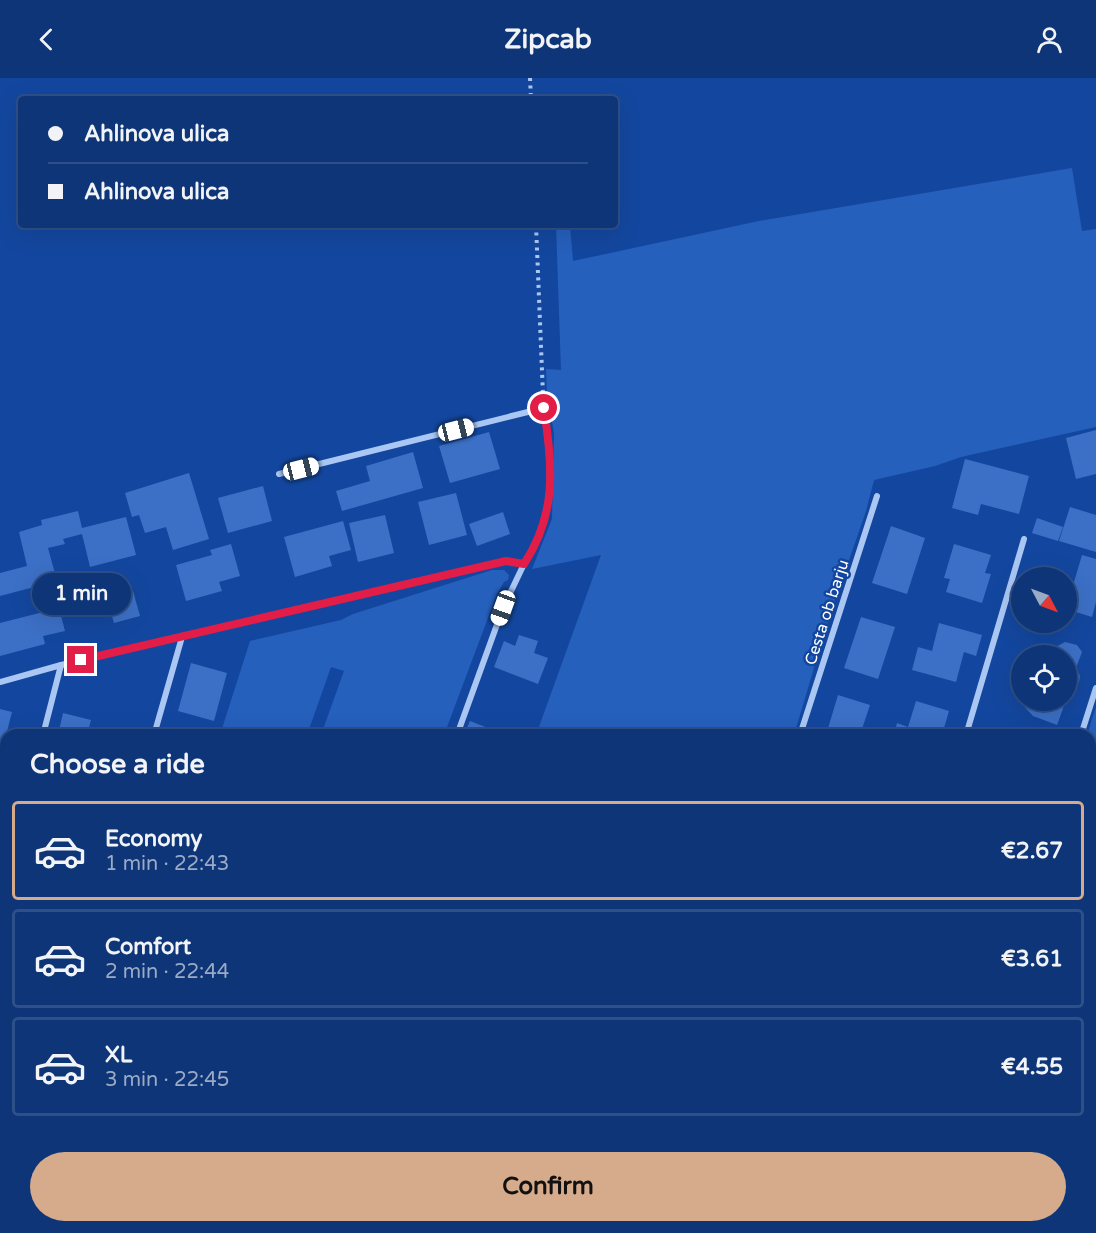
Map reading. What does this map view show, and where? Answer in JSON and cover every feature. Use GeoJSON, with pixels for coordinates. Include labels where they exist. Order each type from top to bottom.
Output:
{"type":"FeatureCollection","features":[{"type":"Feature","properties":{"kind":"street"},"geometry":{"type":"LineString","coordinates":[[279,474],[544,408],[550,459],[549,504],[534,549],[524,564],[503,608],[459,729]]}},
{"type":"Feature","properties":{"kind":"street","name":"Cesta ob barju"},"geometry":{"type":"LineString","coordinates":[[802,729],[877,496]]}},
{"type":"Feature","properties":{"kind":"street"},"geometry":{"type":"LineString","coordinates":[[968,729],[1024,539]]}},
{"type":"Feature","properties":{"kind":"street"},"geometry":{"type":"LineString","coordinates":[[0,682],[182,636],[506,561],[524,564]]}},
{"type":"Feature","properties":{"kind":"street"},"geometry":{"type":"LineString","coordinates":[[156,729],[182,636]]}},
{"type":"Feature","properties":{"kind":"street"},"geometry":{"type":"LineString","coordinates":[[45,729],[61,665]]}},
{"type":"Feature","properties":{"kind":"street"},"geometry":{"type":"LineString","coordinates":[[1083,729],[1096,688]]}},
{"type":"Feature","properties":{"kind":"path"},"geometry":{"type":"LineString","coordinates":[[530,78],[531,96]]}},
{"type":"Feature","properties":{"kind":"path"},"geometry":{"type":"LineString","coordinates":[[536,228],[544,408]]}},
{"type":"Feature","properties":{"kind":"shaded area"},"geometry":{"type":"Polygon","coordinates":[[[1072,168],[1082,231],[1096,229],[1096,427],[961,457],[935,466],[874,480],[796,729],[538,729],[601,555],[532,569],[552,519],[554,433],[547,394],[546,369],[561,370],[556,228],[570,228],[573,261],[759,221],[1072,168]]]}},
{"type":"Feature","properties":{"kind":"shaded area"},"geometry":{"type":"Polygon","coordinates":[[[492,570],[504,570],[509,575],[508,580],[504,582],[497,594],[446,729],[323,729],[344,671],[331,667],[309,729],[222,729],[250,641],[341,620],[353,614],[492,570]]]}},
{"type":"Feature","properties":{"kind":"shaded area"},"geometry":{"type":"Polygon","coordinates":[[[1096,707],[1096,729],[1089,729],[1096,707]]]}},
{"type":"Feature","properties":{"kind":"building"},"geometry":{"type":"Polygon","coordinates":[[[1096,430],[1096,474],[1076,479],[1066,438],[1096,430]]]}},
{"type":"Feature","properties":{"kind":"building"},"geometry":{"type":"Polygon","coordinates":[[[489,432],[500,469],[450,483],[439,446],[489,432]]]}},
{"type":"Feature","properties":{"kind":"building"},"geometry":{"type":"Polygon","coordinates":[[[413,452],[423,488],[342,511],[336,491],[370,481],[366,466],[413,452]]]}},
{"type":"Feature","properties":{"kind":"building"},"geometry":{"type":"Polygon","coordinates":[[[965,459],[1029,476],[1019,514],[981,504],[978,515],[952,508],[965,459]]]}},
{"type":"Feature","properties":{"kind":"building"},"geometry":{"type":"Polygon","coordinates":[[[189,473],[209,539],[173,550],[166,527],[145,533],[139,515],[132,517],[125,493],[189,473]]]}},
{"type":"Feature","properties":{"kind":"building"},"geometry":{"type":"Polygon","coordinates":[[[263,486],[272,521],[228,533],[218,498],[263,486]]]}},
{"type":"Feature","properties":{"kind":"building"},"geometry":{"type":"Polygon","coordinates":[[[456,493],[467,535],[429,545],[418,502],[456,493]]]}},
{"type":"Feature","properties":{"kind":"building"},"geometry":{"type":"Polygon","coordinates":[[[1070,507],[1096,515],[1096,552],[1059,541],[1070,507]]]}},
{"type":"Feature","properties":{"kind":"building"},"geometry":{"type":"Polygon","coordinates":[[[78,511],[82,528],[126,517],[136,555],[90,567],[82,534],[63,539],[65,544],[48,548],[57,581],[0,596],[0,573],[27,566],[19,532],[42,525],[41,520],[78,511]]]}},
{"type":"Feature","properties":{"kind":"building"},"geometry":{"type":"Polygon","coordinates":[[[503,512],[510,534],[477,546],[469,524],[503,512]]]}},
{"type":"Feature","properties":{"kind":"building"},"geometry":{"type":"Polygon","coordinates":[[[385,515],[394,553],[358,562],[349,523],[385,515]]]}},
{"type":"Feature","properties":{"kind":"building"},"geometry":{"type":"Polygon","coordinates":[[[1037,518],[1063,527],[1058,541],[1032,533],[1037,518]]]}},
{"type":"Feature","properties":{"kind":"building"},"geometry":{"type":"Polygon","coordinates":[[[343,521],[351,550],[329,556],[332,566],[295,577],[284,537],[343,521]]]}},
{"type":"Feature","properties":{"kind":"building"},"geometry":{"type":"Polygon","coordinates":[[[891,526],[925,538],[907,594],[872,583],[891,526]]]}},
{"type":"Feature","properties":{"kind":"building"},"geometry":{"type":"Polygon","coordinates":[[[231,544],[240,576],[219,582],[222,591],[186,601],[176,565],[212,555],[210,550],[231,544]]]}},
{"type":"Feature","properties":{"kind":"building"},"geometry":{"type":"Polygon","coordinates":[[[954,544],[991,555],[985,573],[991,574],[982,603],[946,592],[950,579],[944,578],[954,544]]]}},
{"type":"Feature","properties":{"kind":"building"},"geometry":{"type":"Polygon","coordinates":[[[1082,555],[1096,559],[1096,602],[1092,617],[1077,612],[1077,572],[1082,555]]]}},
{"type":"Feature","properties":{"kind":"building"},"geometry":{"type":"Polygon","coordinates":[[[133,591],[140,616],[114,623],[107,599],[133,591]]]}},
{"type":"Feature","properties":{"kind":"building"},"geometry":{"type":"Polygon","coordinates":[[[59,608],[65,631],[43,636],[45,644],[0,656],[0,623],[59,608]]]}},
{"type":"Feature","properties":{"kind":"building"},"geometry":{"type":"Polygon","coordinates":[[[861,617],[895,627],[878,679],[844,668],[861,617]]]}},
{"type":"Feature","properties":{"kind":"building"},"geometry":{"type":"Polygon","coordinates":[[[939,623],[982,635],[976,656],[964,652],[956,682],[912,670],[918,647],[932,651],[939,623]]]}},
{"type":"Feature","properties":{"kind":"building"},"geometry":{"type":"Polygon","coordinates":[[[519,635],[538,641],[534,653],[548,658],[538,684],[494,667],[504,641],[515,646],[519,635]]]}},
{"type":"Feature","properties":{"kind":"building"},"geometry":{"type":"Polygon","coordinates":[[[1065,642],[1077,645],[1059,645],[1065,642]]]}},
{"type":"Feature","properties":{"kind":"building"},"geometry":{"type":"Polygon","coordinates":[[[1077,645],[1082,652],[1077,665],[1077,645]]]}},
{"type":"Feature","properties":{"kind":"building"},"geometry":{"type":"Polygon","coordinates":[[[191,663],[227,673],[214,721],[178,711],[191,663]]]}},
{"type":"Feature","properties":{"kind":"building"},"geometry":{"type":"Polygon","coordinates":[[[1077,670],[1080,676],[1077,683],[1077,670]]]}},
{"type":"Feature","properties":{"kind":"building"},"geometry":{"type":"Polygon","coordinates":[[[838,695],[870,705],[862,729],[828,729],[838,695]]]}},
{"type":"Feature","properties":{"kind":"building"},"geometry":{"type":"Polygon","coordinates":[[[916,701],[949,711],[944,729],[896,729],[897,723],[908,727],[916,701]]]}},
{"type":"Feature","properties":{"kind":"building"},"geometry":{"type":"Polygon","coordinates":[[[0,709],[12,712],[8,729],[0,729],[0,709]]]}},
{"type":"Feature","properties":{"kind":"building"},"geometry":{"type":"Polygon","coordinates":[[[1028,711],[1062,711],[1057,725],[1033,716],[1028,711]]]}},
{"type":"Feature","properties":{"kind":"building"},"geometry":{"type":"Polygon","coordinates":[[[63,713],[91,720],[89,729],[59,729],[63,713]]]}},
{"type":"Feature","properties":{"kind":"building"},"geometry":{"type":"Polygon","coordinates":[[[470,721],[491,729],[467,729],[470,721]]]}},
{"type":"Feature","properties":{"kind":"route"},"geometry":{"type":"LineString","coordinates":[[81,660],[506,561],[524,564],[534,549],[549,504],[550,459],[544,408]]}}]}
